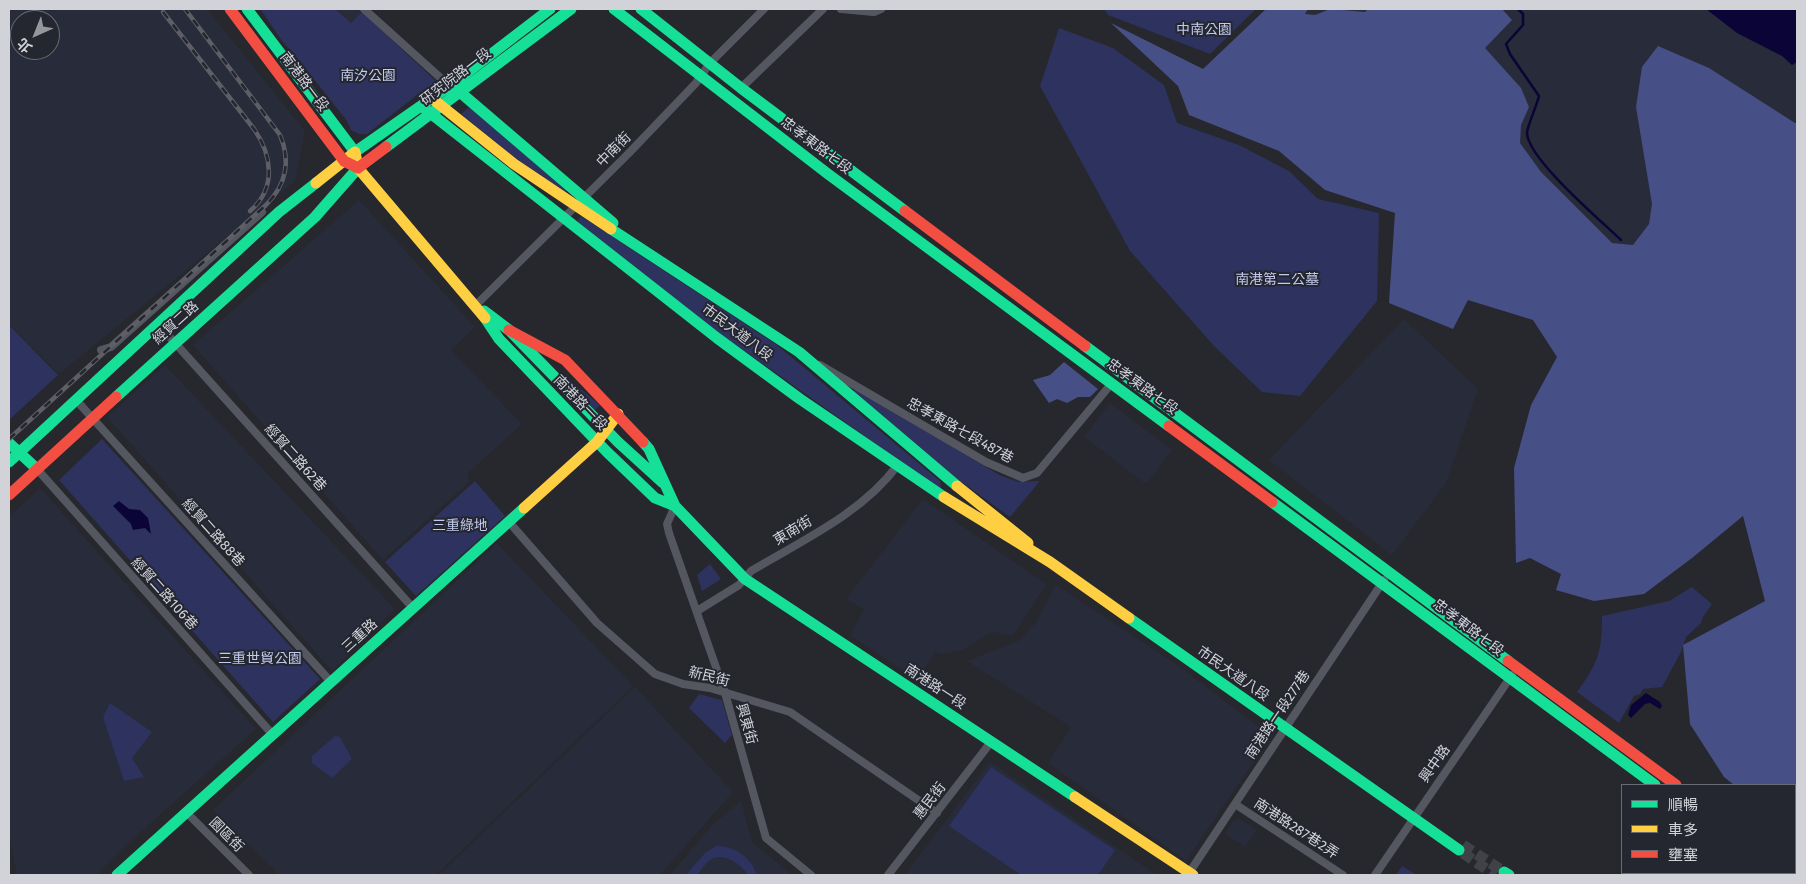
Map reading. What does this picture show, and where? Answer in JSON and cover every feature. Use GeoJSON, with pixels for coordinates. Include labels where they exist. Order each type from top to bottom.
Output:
{"type":"FeatureCollection","features":[{"type":"Feature","properties":{"kind":"main road","name":"南港路一段"},"geometry":{"type":"LineString","coordinates":[[230,9],[344,161],[358,168],[476,305],[499,339],[597,442],[655,498],[675,506]]}},
{"type":"Feature","properties":{"kind":"main road","name":"南港路一段"},"geometry":{"type":"LineString","coordinates":[[246,9],[355,152],[358,168]]}},
{"type":"Feature","properties":{"kind":"main road","name":"研究院路一段"},"geometry":{"type":"LineString","coordinates":[[358,168],[442,107],[456,89],[550,9]]}},
{"type":"Feature","properties":{"kind":"main road","name":"研究院路一段"},"geometry":{"type":"LineString","coordinates":[[344,161],[432,99],[456,89],[571,9]]}},
{"type":"Feature","properties":{"kind":"main road","name":"忠孝東路七段"},"geometry":{"type":"LineString","coordinates":[[614,9],[828,174],[1654,784]]}},
{"type":"Feature","properties":{"kind":"main road","name":"忠孝東路七段"},"geometry":{"type":"LineString","coordinates":[[641,9],[741,88],[1675,784]]}},
{"type":"Feature","properties":{"kind":"main road"},"geometry":{"type":"LineString","coordinates":[[456,89],[646,252]]}},
{"type":"Feature","properties":{"kind":"main road","name":"市民大道八段"},"geometry":{"type":"LineString","coordinates":[[432,99],[514,164],[799,352],[947,478],[1014,529],[1050,562]]}},
{"type":"Feature","properties":{"kind":"main road","name":"市民大道八段"},"geometry":{"type":"LineString","coordinates":[[422,106],[717,338],[897,466],[1050,562],[1284,729],[1461,847]]}},
{"type":"Feature","properties":{"kind":"main road","name":"經貿二路"},"geometry":{"type":"LineString","coordinates":[[9,462],[279,212],[344,161]]}},
{"type":"Feature","properties":{"kind":"main road","name":"經貿二路"},"geometry":{"type":"LineString","coordinates":[[9,494],[315,217],[358,168]]}},
{"type":"Feature","properties":{"kind":"main road","name":"南港路一段"},"geometry":{"type":"LineString","coordinates":[[476,305],[509,330],[666,486],[675,506],[745,578],[1191,874]]}},
{"type":"Feature","properties":{"kind":"main road"},"geometry":{"type":"LineString","coordinates":[[509,330],[565,360],[649,448],[666,486]]}},
{"type":"Feature","properties":{"kind":"main road","name":"三重路"},"geometry":{"type":"LineString","coordinates":[[116,875],[597,442],[618,414]]}},
{"type":"Feature","properties":{"kind":"main road"},"geometry":{"type":"LineString","coordinates":[[9,443],[37,469]]}},
{"type":"Feature","properties":{"kind":"street"},"geometry":{"type":"LineString","coordinates":[[365,9],[444,81],[456,89]]}},
{"type":"Feature","properties":{"kind":"street","name":"中南街"},"geometry":{"type":"LineString","coordinates":[[476,305],[563,216],[584,198],[689,90],[710,64],[764,9]]}},
{"type":"Feature","properties":{"kind":"street"},"geometry":{"type":"LineString","coordinates":[[741,88],[822,9]]}},
{"type":"Feature","properties":{"kind":"street"},"geometry":{"type":"LineString","coordinates":[[841,9],[874,12],[880,9]]}},
{"type":"Feature","properties":{"kind":"street"},"geometry":{"type":"LineString","coordinates":[[101,350],[111,347],[262,212]]}},
{"type":"Feature","properties":{"kind":"street","name":"經貿二路62巷"},"geometry":{"type":"LineString","coordinates":[[158,324],[413,608]]}},
{"type":"Feature","properties":{"kind":"street","name":"忠孝東路七段487巷"},"geometry":{"type":"LineString","coordinates":[[799,352],[986,462],[1023,478],[1036,473],[1112,383]]}},
{"type":"Feature","properties":{"kind":"street","name":"經貿二路88巷"},"geometry":{"type":"LineString","coordinates":[[76,400],[331,682]]}},
{"type":"Feature","properties":{"kind":"street","name":"東南街"},"geometry":{"type":"LineString","coordinates":[[697,612],[729,592],[751,571],[847,513],[881,486],[897,466]]}},
{"type":"Feature","properties":{"kind":"street","name":"經貿二路106巷"},"geometry":{"type":"LineString","coordinates":[[37,469],[273,735]]}},
{"type":"Feature","properties":{"kind":"street"},"geometry":{"type":"LineString","coordinates":[[936,492],[945,490],[947,478]]}},
{"type":"Feature","properties":{"kind":"street","name":"興東街"},"geometry":{"type":"LineString","coordinates":[[675,506],[667,524],[725,693],[766,838],[811,875]]}},
{"type":"Feature","properties":{"kind":"street","name":"新民街"},"geometry":{"type":"LineString","coordinates":[[509,522],[597,623],[655,674],[683,684],[710,688],[790,712],[937,813]]}},
{"type":"Feature","properties":{"kind":"street","name":"南港路一段277巷"},"geometry":{"type":"LineString","coordinates":[[1191,874],[1284,729],[1390,573]]}},
{"type":"Feature","properties":{"kind":"street","name":"興中路"},"geometry":{"type":"LineString","coordinates":[[1375,875],[1517,667]]}},
{"type":"Feature","properties":{"kind":"street","name":"惠民街"},"geometry":{"type":"LineString","coordinates":[[888,875],[991,742]]}},
{"type":"Feature","properties":{"kind":"street","name":"南港路287巷2弄"},"geometry":{"type":"LineString","coordinates":[[1235,804],[1343,875]]}},
{"type":"Feature","properties":{"kind":"street","name":"園區街"},"geometry":{"type":"LineString","coordinates":[[186,812],[249,875]]}},
{"type":"Feature","properties":{"kind":"shaded area"},"geometry":{"type":"Polygon","coordinates":[[[9,9],[207,9],[305,131],[295,181],[59,374],[9,324],[9,9]]]}},
{"type":"Feature","properties":{"kind":"shaded area"},"geometry":{"type":"Polygon","coordinates":[[[335,9],[359,9],[362,12],[351,23],[335,9]]]}},
{"type":"Feature","properties":{"kind":"shaded area"},"geometry":{"type":"Polygon","coordinates":[[[1266,9],[1308,9],[1305,14],[1315,15],[1330,9],[1365,12],[1368,9],[1502,9],[1512,20],[1485,48],[1521,88],[1529,107],[1521,125],[1520,143],[1541,172],[1612,243],[1633,245],[1649,224],[1652,204],[1636,107],[1642,67],[1658,46],[1709,68],[1795,123],[1797,122],[1797,842],[1796,784],[1733,784],[1724,777],[1690,724],[1683,645],[1765,601],[1743,516],[1644,594],[1594,601],[1556,590],[1561,574],[1530,558],[1516,563],[1514,468],[1531,405],[1557,357],[1533,320],[1468,300],[1453,329],[1389,303],[1395,213],[1325,190],[1279,151],[1189,115],[1178,86],[1111,23],[1203,69],[1266,9]]]}},
{"type":"Feature","properties":{"kind":"shaded area"},"geometry":{"type":"Polygon","coordinates":[[[1308,9],[1797,9],[1797,383],[1292,32],[1308,9]]]}},
{"type":"Feature","properties":{"kind":"shaded area"},"geometry":{"type":"Polygon","coordinates":[[[1706,9],[1797,9],[1797,62],[1792,65],[1782,56],[1737,33],[1706,9]]]}},
{"type":"Feature","properties":{"kind":"shaded area"},"geometry":{"type":"Polygon","coordinates":[[[359,200],[475,327],[451,350],[522,424],[467,474],[470,481],[383,560],[193,345],[359,200]]]}},
{"type":"Feature","properties":{"kind":"shaded area"},"geometry":{"type":"Polygon","coordinates":[[[1404,319],[1478,389],[1446,483],[1392,555],[1269,460],[1404,319]]]}},
{"type":"Feature","properties":{"kind":"shaded area"},"geometry":{"type":"Polygon","coordinates":[[[1064,362],[1098,389],[1090,397],[1078,397],[1067,403],[1057,399],[1049,403],[1033,380],[1050,375],[1064,362]]]}},
{"type":"Feature","properties":{"kind":"shaded area"},"geometry":{"type":"Polygon","coordinates":[[[165,365],[395,609],[332,671],[107,417],[165,365]]]}},
{"type":"Feature","properties":{"kind":"shaded area"},"geometry":{"type":"Polygon","coordinates":[[[1110,403],[1172,450],[1146,484],[1084,437],[1110,403]]]}},
{"type":"Feature","properties":{"kind":"shaded area"},"geometry":{"type":"Polygon","coordinates":[[[40,488],[256,729],[127,844],[96,875],[17,875],[9,836],[9,517],[40,488]]]}},
{"type":"Feature","properties":{"kind":"shaded area"},"geometry":{"type":"Polygon","coordinates":[[[923,499],[1046,584],[1013,636],[992,632],[962,650],[942,654],[935,652],[917,680],[850,635],[864,610],[846,599],[923,499]]]}},
{"type":"Feature","properties":{"kind":"shaded area"},"geometry":{"type":"Polygon","coordinates":[[[119,501],[129,509],[140,510],[148,518],[151,534],[145,528],[133,530],[131,524],[113,506],[119,501]]]}},
{"type":"Feature","properties":{"kind":"shaded area"},"geometry":{"type":"Polygon","coordinates":[[[497,543],[633,686],[436,875],[280,875],[213,810],[497,543]]]}},
{"type":"Feature","properties":{"kind":"shaded area"},"geometry":{"type":"Polygon","coordinates":[[[1056,585],[1176,664],[1271,736],[1186,861],[1048,763],[1071,727],[967,661],[1020,640],[1036,622],[1056,585]]]}},
{"type":"Feature","properties":{"kind":"shaded area"},"geometry":{"type":"Polygon","coordinates":[[[635,687],[733,792],[660,875],[439,875],[635,687]]]}},
{"type":"Feature","properties":{"kind":"shaded area"},"geometry":{"type":"Polygon","coordinates":[[[1646,693],[1660,702],[1662,706],[1660,709],[1650,703],[1645,704],[1631,718],[1628,715],[1631,705],[1646,693]]]}},
{"type":"Feature","properties":{"kind":"shaded area"},"geometry":{"type":"Polygon","coordinates":[[[990,762],[1123,852],[1157,875],[905,875],[990,762]]]}},
{"type":"Feature","properties":{"kind":"shaded area"},"geometry":{"type":"Polygon","coordinates":[[[741,801],[752,842],[792,875],[670,875],[711,826],[741,801]]]}},
{"type":"Feature","properties":{"kind":"shaded area"},"geometry":{"type":"Polygon","coordinates":[[[1240,819],[1257,830],[1245,847],[1225,834],[1234,820],[1240,819]]]}},
{"type":"Feature","properties":{"kind":"green space","name":"南汐公園"},"geometry":{"type":"Polygon","coordinates":[[[260,9],[335,9],[351,23],[362,12],[438,83],[426,88],[367,134],[359,134],[351,130],[347,121],[284,43],[260,9]]]}},
{"type":"Feature","properties":{"kind":"green space","name":"中南公園"},"geometry":{"type":"Polygon","coordinates":[[[1104,9],[1256,9],[1210,54],[1108,15],[1104,9]]]}},
{"type":"Feature","properties":{"kind":"green space","name":"南港第二公墓"},"geometry":{"type":"Polygon","coordinates":[[[1059,28],[1113,48],[1164,85],[1177,123],[1239,145],[1289,171],[1318,199],[1379,213],[1377,301],[1300,396],[1262,392],[1214,346],[1130,251],[1040,86],[1059,28]]]}},
{"type":"Feature","properties":{"kind":"green space"},"geometry":{"type":"Polygon","coordinates":[[[473,104],[569,188],[564,193],[517,160],[461,114],[473,104]]]}},
{"type":"Feature","properties":{"kind":"green space"},"geometry":{"type":"Polygon","coordinates":[[[581,216],[777,345],[940,481],[941,488],[939,489],[711,327],[577,221],[581,216]]]}},
{"type":"Feature","properties":{"kind":"green space"},"geometry":{"type":"Polygon","coordinates":[[[9,325],[58,375],[9,420],[9,325]]]}},
{"type":"Feature","properties":{"kind":"green space"},"geometry":{"type":"Polygon","coordinates":[[[559,371],[600,405],[595,410],[559,371]]]}},
{"type":"Feature","properties":{"kind":"green space"},"geometry":{"type":"Polygon","coordinates":[[[856,389],[1001,476],[1019,482],[1040,481],[1010,517],[942,468],[852,393],[856,389]]]}},
{"type":"Feature","properties":{"kind":"green space","name":"三重世貿公園"},"geometry":{"type":"Polygon","coordinates":[[[102,439],[320,679],[273,722],[59,480],[102,439]]]}},
{"type":"Feature","properties":{"kind":"green space","name":"三重綠地"},"geometry":{"type":"Polygon","coordinates":[[[475,481],[505,516],[416,596],[385,562],[475,481]]]}},
{"type":"Feature","properties":{"kind":"green space"},"geometry":{"type":"Polygon","coordinates":[[[710,564],[721,579],[702,591],[697,575],[710,564]]]}},
{"type":"Feature","properties":{"kind":"green space"},"geometry":{"type":"Polygon","coordinates":[[[1692,587],[1712,604],[1701,623],[1686,637],[1681,652],[1662,687],[1643,689],[1640,694],[1634,696],[1619,723],[1577,692],[1590,673],[1600,648],[1602,616],[1669,601],[1692,587]]]}},
{"type":"Feature","properties":{"kind":"green space"},"geometry":{"type":"Polygon","coordinates":[[[699,694],[722,700],[732,735],[725,743],[689,708],[699,694]]]}},
{"type":"Feature","properties":{"kind":"green space"},"geometry":{"type":"Polygon","coordinates":[[[110,703],[152,732],[132,758],[144,777],[124,781],[103,717],[110,703]]]}},
{"type":"Feature","properties":{"kind":"green space"},"geometry":{"type":"Polygon","coordinates":[[[335,736],[340,737],[352,759],[332,778],[312,763],[312,756],[335,736]]]}},
{"type":"Feature","properties":{"kind":"green space"},"geometry":{"type":"Polygon","coordinates":[[[991,767],[1115,850],[1098,875],[1021,875],[949,826],[991,767]]]}},
{"type":"Feature","properties":{"kind":"green space"},"geometry":{"type":"Polygon","coordinates":[[[716,846],[723,846],[741,853],[750,862],[757,875],[748,875],[736,863],[720,857],[710,860],[697,875],[686,875],[705,853],[716,846]]]}},
{"type":"Feature","properties":{"kind":"green space"},"geometry":{"type":"Polygon","coordinates":[[[1402,866],[1417,875],[1396,875],[1402,866]]]}},
{"type":"Feature","properties":{"kind":"waterway"},"geometry":{"type":"LineString","coordinates":[[1518,9],[1523,14],[1523,25],[1506,44],[1510,54],[1539,96],[1527,130],[1530,144],[1539,158],[1566,189],[1621,240]]}},
{"type":"Feature","properties":{"kind":"tunnel"},"geometry":{"type":"LineString","coordinates":[[1463,845],[1504,872]]}},
{"type":"Feature","properties":{"kind":"tunnel"},"geometry":{"type":"LineString","coordinates":[[1463,853],[1495,875]]}},
{"type":"Feature","properties":{"kind":"railway"},"geometry":{"type":"LineString","coordinates":[[9,439],[266,205],[282,181],[286,163],[280,135],[185,9]]}},
{"type":"Feature","properties":{"kind":"railway"},"geometry":{"type":"LineString","coordinates":[[163,12],[254,129],[265,150],[268,160],[268,182],[259,202],[250,211]]}},
{"type":"Feature","properties":{"kind":"traffic: fast"},"geometry":{"type":"LineString","coordinates":[[247,9],[355,152],[451,85],[550,9]]}},
{"type":"Feature","properties":{"kind":"traffic: fast"},"geometry":{"type":"LineString","coordinates":[[386,147],[571,9]]}},
{"type":"Feature","properties":{"kind":"traffic: fast"},"geometry":{"type":"LineString","coordinates":[[614,9],[828,174],[1169,426]]}},
{"type":"Feature","properties":{"kind":"traffic: fast"},"geometry":{"type":"LineString","coordinates":[[641,9],[741,88],[905,211]]}},
{"type":"Feature","properties":{"kind":"traffic: fast"},"geometry":{"type":"LineString","coordinates":[[454,87],[613,223]]}},
{"type":"Feature","properties":{"kind":"traffic: fast"},"geometry":{"type":"LineString","coordinates":[[425,109],[717,338],[800,399],[944,497]]}},
{"type":"Feature","properties":{"kind":"traffic: fast"},"geometry":{"type":"LineString","coordinates":[[116,397],[315,217],[358,168]]}},
{"type":"Feature","properties":{"kind":"traffic: fast"},"geometry":{"type":"LineString","coordinates":[[9,462],[279,212],[316,183]]}},
{"type":"Feature","properties":{"kind":"traffic: fast"},"geometry":{"type":"LineString","coordinates":[[611,229],[799,352],[957,486]]}},
{"type":"Feature","properties":{"kind":"traffic: fast"},"geometry":{"type":"LineString","coordinates":[[484,311],[509,330],[618,442],[663,483]]}},
{"type":"Feature","properties":{"kind":"traffic: fast"},"geometry":{"type":"LineString","coordinates":[[485,318],[499,339],[607,452],[655,498],[675,506]]}},
{"type":"Feature","properties":{"kind":"traffic: fast"},"geometry":{"type":"LineString","coordinates":[[1085,346],[1508,661]]}},
{"type":"Feature","properties":{"kind":"traffic: fast"},"geometry":{"type":"LineString","coordinates":[[643,442],[649,449],[675,506],[745,579],[1075,797]]}},
{"type":"Feature","properties":{"kind":"traffic: fast"},"geometry":{"type":"LineString","coordinates":[[9,443],[37,469]]}},
{"type":"Feature","properties":{"kind":"traffic: fast"},"geometry":{"type":"LineString","coordinates":[[1272,502],[1654,784]]}},
{"type":"Feature","properties":{"kind":"traffic: fast"},"geometry":{"type":"LineString","coordinates":[[117,875],[524,508]]}},
{"type":"Feature","properties":{"kind":"traffic: fast"},"geometry":{"type":"LineString","coordinates":[[1129,618],[1459,850]]}},
{"type":"Feature","properties":{"kind":"traffic: fast"},"geometry":{"type":"LineString","coordinates":[[1504,872],[1509,875]]}},
{"type":"Feature","properties":{"kind":"traffic: slow"},"geometry":{"type":"LineString","coordinates":[[434,100],[514,164],[611,229]]}},
{"type":"Feature","properties":{"kind":"traffic: slow"},"geometry":{"type":"LineString","coordinates":[[316,183],[355,152],[358,168],[485,318]]}},
{"type":"Feature","properties":{"kind":"traffic: slow"},"geometry":{"type":"LineString","coordinates":[[524,508],[597,442],[618,414]]}},
{"type":"Feature","properties":{"kind":"traffic: slow"},"geometry":{"type":"LineString","coordinates":[[957,486],[1028,543]]}},
{"type":"Feature","properties":{"kind":"traffic: slow"},"geometry":{"type":"LineString","coordinates":[[944,497],[1050,562],[1129,618]]}},
{"type":"Feature","properties":{"kind":"traffic: slow"},"geometry":{"type":"LineString","coordinates":[[1075,797],[1193,875]]}},
{"type":"Feature","properties":{"kind":"traffic: jam"},"geometry":{"type":"LineString","coordinates":[[230,9],[344,161],[358,168],[386,147]]}},
{"type":"Feature","properties":{"kind":"traffic: jam"},"geometry":{"type":"LineString","coordinates":[[905,211],[1085,346]]}},
{"type":"Feature","properties":{"kind":"traffic: jam"},"geometry":{"type":"LineString","coordinates":[[509,330],[565,360],[643,442]]}},
{"type":"Feature","properties":{"kind":"traffic: jam"},"geometry":{"type":"LineString","coordinates":[[9,495],[116,397]]}},
{"type":"Feature","properties":{"kind":"traffic: jam"},"geometry":{"type":"LineString","coordinates":[[1169,426],[1272,502]]}},
{"type":"Feature","properties":{"kind":"traffic: jam"},"geometry":{"type":"LineString","coordinates":[[1508,661],[1675,784]]}}]}
